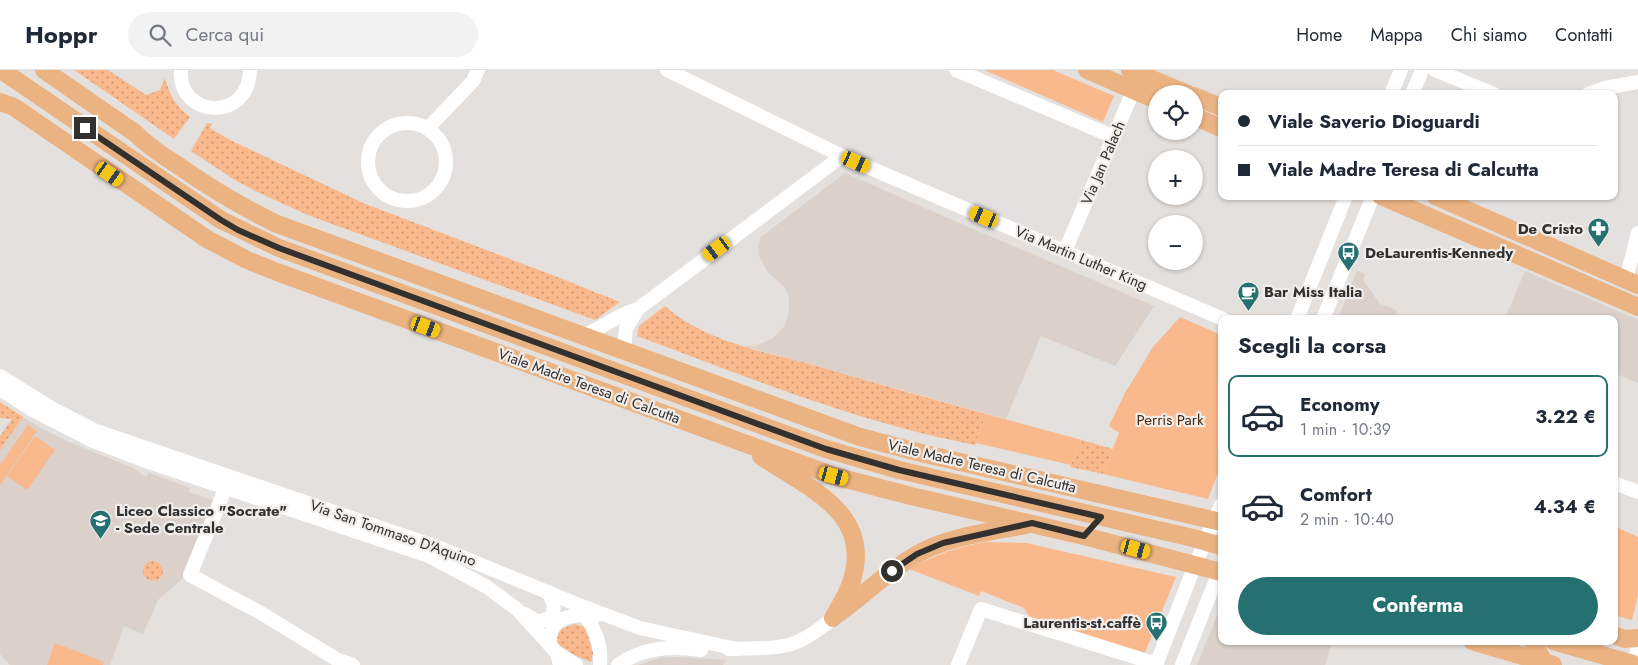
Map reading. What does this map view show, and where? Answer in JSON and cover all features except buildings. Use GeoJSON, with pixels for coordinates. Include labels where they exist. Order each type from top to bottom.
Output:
{"type":"FeatureCollection","features":[{"type":"Feature","properties":{"kind":"main road","name":"Viale Madre Teresa di Calcutta"},"geometry":{"type":"LineString","coordinates":[[1,70],[221,220],[238,230],[287,251],[826,449],[899,470],[1213,543]]}},
{"type":"Feature","properties":{"kind":"main road","name":"Viale Madre Teresa di Calcutta"},"geometry":{"type":"LineString","coordinates":[[44,70],[207,186],[242,207],[277,224],[860,436],[905,449],[1218,516]]}},
{"type":"Feature","properties":{"kind":"main road"},"geometry":{"type":"LineString","coordinates":[[1087,70],[1135,78],[1158,85]]}},
{"type":"Feature","properties":{"kind":"main road"},"geometry":{"type":"LineString","coordinates":[[1135,78],[1148,92]]}},
{"type":"Feature","properties":{"kind":"main road"},"geometry":{"type":"LineString","coordinates":[[1203,100],[1218,106]]}},
{"type":"Feature","properties":{"kind":"main road","name":"Viale Madre Teresa di Calcutta"},"geometry":{"type":"LineString","coordinates":[[0,102],[14,108],[207,239],[248,260],[277,272],[834,476],[1218,569]]}},
{"type":"Feature","properties":{"kind":"main road"},"geometry":{"type":"LineString","coordinates":[[1203,120],[1218,127]]}},
{"type":"Feature","properties":{"kind":"main road"},"geometry":{"type":"LineString","coordinates":[[101,139],[117,134],[135,133]]}},
{"type":"Feature","properties":{"kind":"main road"},"geometry":{"type":"LineString","coordinates":[[1389,200],[1638,307]]}},
{"type":"Feature","properties":{"kind":"main road"},"geometry":{"type":"LineString","coordinates":[[1444,200],[1632,282]]}},
{"type":"Feature","properties":{"kind":"main road"},"geometry":{"type":"LineString","coordinates":[[739,442],[817,491],[832,504],[851,528],[855,541],[855,567],[848,591],[833,618]]}},
{"type":"Feature","properties":{"kind":"main road"},"geometry":{"type":"LineString","coordinates":[[1084,536],[1101,517]]}},
{"type":"Feature","properties":{"kind":"main road"},"geometry":{"type":"LineString","coordinates":[[833,618],[892,571],[917,554],[943,543],[1032,523]]}},
{"type":"Feature","properties":{"kind":"main road"},"geometry":{"type":"LineString","coordinates":[[1618,637],[1624,639],[1638,638]]}},
{"type":"Feature","properties":{"kind":"main road"},"geometry":{"type":"LineString","coordinates":[[1485,645],[1548,664]]}},
{"type":"Feature","properties":{"kind":"main road"},"geometry":{"type":"LineString","coordinates":[[1535,645],[1548,664]]}},
{"type":"Feature","properties":{"kind":"main road"},"geometry":{"type":"LineString","coordinates":[[1571,645],[1635,659]]}},
{"type":"Feature","properties":{"kind":"street"},"geometry":{"type":"LineString","coordinates":[[181,70],[182,83],[185,90],[191,98],[207,108],[220,108],[231,105],[240,99],[248,85],[250,70]]}},
{"type":"Feature","properties":{"kind":"street"},"geometry":{"type":"LineString","coordinates":[[428,128],[473,81],[478,70]]}},
{"type":"Feature","properties":{"kind":"street","name":"Via Martin Luther King"},"geometry":{"type":"LineString","coordinates":[[667,70],[842,156],[1218,317]]}},
{"type":"Feature","properties":{"kind":"street"},"geometry":{"type":"LineString","coordinates":[[956,70],[1114,138]]}},
{"type":"Feature","properties":{"kind":"street"},"geometry":{"type":"LineString","coordinates":[[1393,90],[1401,70]]}},
{"type":"Feature","properties":{"kind":"street"},"geometry":{"type":"LineString","coordinates":[[1414,90],[1422,70]]}},
{"type":"Feature","properties":{"kind":"street"},"geometry":{"type":"LineString","coordinates":[[1435,70],[1484,90]]}},
{"type":"Feature","properties":{"kind":"street","name":"Via Jan Palach"},"geometry":{"type":"LineString","coordinates":[[1065,251],[1114,138],[1135,78]]}},
{"type":"Feature","properties":{"kind":"street"},"geometry":{"type":"LineString","coordinates":[[1599,90],[1638,82]]}},
{"type":"Feature","properties":{"kind":"street"},"geometry":{"type":"LineString","coordinates":[[411,122],[428,128],[441,142],[444,149],[446,159],[445,173],[442,180],[432,193],[419,199],[410,201],[396,200],[388,197],[372,180],[368,168],[368,152],[378,134],[389,126],[398,123],[411,122]]}},
{"type":"Feature","properties":{"kind":"street"},"geometry":{"type":"LineString","coordinates":[[582,336],[596,331],[623,313],[638,308],[842,156]]}},
{"type":"Feature","properties":{"kind":"street"},"geometry":{"type":"LineString","coordinates":[[1299,315],[1344,200]]}},
{"type":"Feature","properties":{"kind":"street"},"geometry":{"type":"LineString","coordinates":[[1326,315],[1371,200]]}},
{"type":"Feature","properties":{"kind":"street"},"geometry":{"type":"LineString","coordinates":[[1632,282],[1638,233]]}},
{"type":"Feature","properties":{"kind":"street"},"geometry":{"type":"LineString","coordinates":[[624,351],[626,328],[638,308]]}},
{"type":"Feature","properties":{"kind":"street","name":"Via San Tommaso D'Aquino"},"geometry":{"type":"LineString","coordinates":[[0,376],[53,409],[96,431],[440,548],[640,628],[738,649]]}},
{"type":"Feature","properties":{"kind":"street","name":"Via San Tommaso D'Aquino"},"geometry":{"type":"LineString","coordinates":[[0,389],[31,409],[93,441],[428,556],[457,569],[487,587],[518,610],[555,654],[576,665]]}},
{"type":"Feature","properties":{"kind":"street"},"geometry":{"type":"LineString","coordinates":[[1618,484],[1638,492]]}},
{"type":"Feature","properties":{"kind":"street"},"geometry":{"type":"LineString","coordinates":[[226,487],[190,574],[261,613],[336,659],[353,665]]}},
{"type":"Feature","properties":{"kind":"street"},"geometry":{"type":"LineString","coordinates":[[958,665],[982,609],[1157,664],[1195,565],[1213,543],[1218,520]]}},
{"type":"Feature","properties":{"kind":"street"},"geometry":{"type":"LineString","coordinates":[[1182,665],[1218,577]]}},
{"type":"Feature","properties":{"kind":"street"},"geometry":{"type":"LineString","coordinates":[[518,610],[538,622],[550,618],[554,610],[554,604],[548,592]]}},
{"type":"Feature","properties":{"kind":"street"},"geometry":{"type":"LineString","coordinates":[[574,603],[584,615],[598,639],[601,652],[600,665]]}},
{"type":"Feature","properties":{"kind":"street"},"geometry":{"type":"LineString","coordinates":[[555,654],[553,628],[562,619],[584,615],[609,616]]}},
{"type":"Feature","properties":{"kind":"street"},"geometry":{"type":"LineString","coordinates":[[618,665],[624,660],[650,650],[668,647],[709,651],[769,649],[794,644],[819,630],[833,618]]}},
{"type":"Feature","properties":{"kind":"shaded area"},"geometry":{"type":"Polygon","coordinates":[[[845,173],[1154,306],[1115,366],[1041,336],[1006,419],[744,346],[755,346],[772,339],[783,328],[789,313],[789,296],[785,288],[767,271],[759,256],[758,247],[761,237],[845,173]]]}},
{"type":"Feature","properties":{"kind":"shaded area"},"geometry":{"type":"Polygon","coordinates":[[[1357,271],[1365,274],[1363,280],[1380,304],[1397,310],[1396,315],[1340,315],[1357,271]]]}},
{"type":"Feature","properties":{"kind":"shaded area"},"geometry":{"type":"Polygon","coordinates":[[[1525,271],[1638,320],[1638,383],[1618,375],[1618,315],[1507,315],[1525,271]]]}},
{"type":"Feature","properties":{"kind":"shaded area","name":"Liceo Classico \"Socrate\" - Sede Centrale"},"geometry":{"type":"Polygon","coordinates":[[[23,417],[67,441],[133,468],[146,477],[149,473],[190,488],[189,492],[215,501],[184,577],[158,600],[143,634],[124,626],[110,665],[10,665],[0,654],[0,450],[23,417]]]}},
{"type":"Feature","properties":{"kind":"shaded area"},"geometry":{"type":"Polygon","coordinates":[[[1218,613],[1218,645],[1332,645],[1325,665],[1197,665],[1218,613]]]}},
{"type":"Feature","properties":{"kind":"shaded area"},"geometry":{"type":"Polygon","coordinates":[[[660,658],[726,660],[723,665],[638,665],[660,658]]]}},
{"type":"Feature","properties":{"kind":"green space"},"geometry":{"type":"Polygon","coordinates":[[[74,70],[108,70],[146,95],[160,90],[165,78],[174,100],[190,117],[174,139],[74,70]]]}},
{"type":"Feature","properties":{"kind":"green space"},"geometry":{"type":"Polygon","coordinates":[[[984,70],[1053,70],[1114,96],[1103,122],[984,70]]]}},
{"type":"Feature","properties":{"kind":"green space"},"geometry":{"type":"Polygon","coordinates":[[[207,123],[212,124],[210,128],[230,140],[363,203],[620,302],[595,320],[310,216],[255,191],[191,151],[207,123]]]}},
{"type":"Feature","properties":{"kind":"green space"},"geometry":{"type":"Polygon","coordinates":[[[665,306],[697,328],[735,344],[986,414],[976,443],[975,445],[932,436],[846,412],[637,336],[639,326],[665,306]]]}},
{"type":"Feature","properties":{"kind":"green space","name":"Perris Park"},"geometry":{"type":"Polygon","coordinates":[[[1180,317],[1218,334],[1218,473],[1208,499],[1103,474],[1119,433],[1109,426],[1125,393],[1153,347],[1180,317]]]}},
{"type":"Feature","properties":{"kind":"green space"},"geometry":{"type":"Polygon","coordinates":[[[0,402],[23,417],[0,450],[0,436],[12,419],[0,418],[0,402]]]}},
{"type":"Feature","properties":{"kind":"green space"},"geometry":{"type":"Polygon","coordinates":[[[986,414],[1082,440],[1071,465],[976,443],[986,414]]]}},
{"type":"Feature","properties":{"kind":"green space"},"geometry":{"type":"Polygon","coordinates":[[[28,425],[37,431],[0,485],[0,465],[28,425]]]}},
{"type":"Feature","properties":{"kind":"green space"},"geometry":{"type":"Polygon","coordinates":[[[35,436],[55,450],[27,490],[7,476],[35,436]]]}},
{"type":"Feature","properties":{"kind":"green space"},"geometry":{"type":"Polygon","coordinates":[[[1082,440],[1113,449],[1103,474],[1070,467],[1082,440]]]}},
{"type":"Feature","properties":{"kind":"green space"},"geometry":{"type":"Polygon","coordinates":[[[1618,528],[1638,537],[1638,595],[1632,620],[1618,616],[1618,528]]]}},
{"type":"Feature","properties":{"kind":"green space"},"geometry":{"type":"Polygon","coordinates":[[[987,542],[1026,543],[1176,577],[1144,655],[1032,621],[1024,608],[981,591],[979,596],[909,569],[947,552],[987,542]]]}},
{"type":"Feature","properties":{"kind":"green space"},"geometry":{"type":"Polygon","coordinates":[[[153,561],[160,564],[163,571],[160,578],[153,581],[146,578],[143,571],[146,564],[153,561]]]}},
{"type":"Feature","properties":{"kind":"green space"},"geometry":{"type":"Polygon","coordinates":[[[575,624],[585,627],[593,653],[591,662],[576,656],[558,644],[557,636],[561,629],[575,624]]]}},
{"type":"Feature","properties":{"kind":"green space"},"geometry":{"type":"Polygon","coordinates":[[[55,643],[104,662],[103,665],[47,665],[55,643]]]}},
{"type":"Feature","properties":{"kind":"place","name":"De Cristo"},"geometry":{"type":"Point","coordinates":[1599,248]}},
{"type":"Feature","properties":{"kind":"place","name":"DeLaurentis-Kennedy"},"geometry":{"type":"Point","coordinates":[1349,272]}},
{"type":"Feature","properties":{"kind":"place","name":"Bar Miss Italia"},"geometry":{"type":"Point","coordinates":[1248,311]}},
{"type":"Feature","properties":{"kind":"place","name":"Liceo Classico \"Socrate\" - Sede Centrale"},"geometry":{"type":"Point","coordinates":[100,539]}},
{"type":"Feature","properties":{"kind":"place","name":"Laurentis-st.caffè"},"geometry":{"type":"Point","coordinates":[1157,642]}},
{"type":"Feature","properties":{"kind":"route"},"geometry":{"type":"LineString","coordinates":[[85,128],[221,220],[238,230],[279,248],[826,449],[899,470],[1101,517],[1084,536],[1032,523],[943,543],[917,554],[892,571]]}}]}
